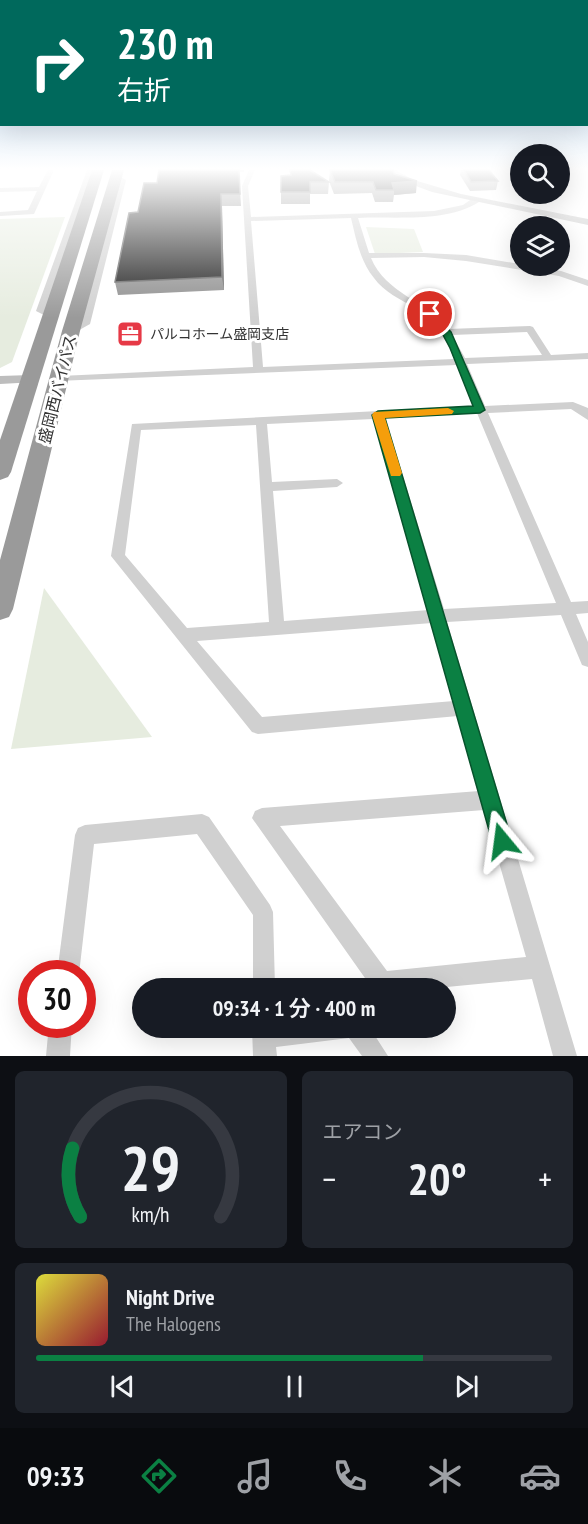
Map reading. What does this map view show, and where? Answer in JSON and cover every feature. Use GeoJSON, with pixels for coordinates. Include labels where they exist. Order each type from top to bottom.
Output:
{"type":"FeatureCollection","features":[{"type":"Feature","properties":{"kind":"highway","name":"盛岡西バイパス"},"geometry":{"type":"LineString","coordinates":[[0,472],[51,315],[91,219]]}},
{"type":"Feature","properties":{"kind":"highway","name":"盛岡西バイパス"},"geometry":{"type":"LineString","coordinates":[[0,609],[99,219]]}},
{"type":"Feature","properties":{"kind":"street"},"geometry":{"type":"LineString","coordinates":[[51,315],[41,311],[73,219]]}},
{"type":"Feature","properties":{"kind":"street"},"geometry":{"type":"LineString","coordinates":[[247,219],[258,370]]}},
{"type":"Feature","properties":{"kind":"street"},"geometry":{"type":"LineString","coordinates":[[355,219],[372,270],[384,285],[430,314],[446,332],[588,660]]}},
{"type":"Feature","properties":{"kind":"street"},"geometry":{"type":"LineString","coordinates":[[367,256],[424,255],[466,258],[561,274],[588,283]]}},
{"type":"Feature","properties":{"kind":"street"},"geometry":{"type":"LineString","coordinates":[[446,332],[530,329],[548,357]]}},
{"type":"Feature","properties":{"kind":"street"},"geometry":{"type":"LineString","coordinates":[[60,378],[588,356]]}},
{"type":"Feature","properties":{"kind":"street"},"geometry":{"type":"LineString","coordinates":[[0,380],[31,379]]}},
{"type":"Feature","properties":{"kind":"street"},"geometry":{"type":"LineString","coordinates":[[463,708],[258,726],[118,556],[136,427],[573,405],[584,410],[588,416]]}},
{"type":"Feature","properties":{"kind":"street"},"geometry":{"type":"LineString","coordinates":[[378,415],[564,1056]]}},
{"type":"Feature","properties":{"kind":"street"},"geometry":{"type":"LineString","coordinates":[[261,420],[277,628]]}},
{"type":"Feature","properties":{"kind":"street"},"geometry":{"type":"LineString","coordinates":[[265,487],[337,483]]}},
{"type":"Feature","properties":{"kind":"street"},"geometry":{"type":"LineString","coordinates":[[183,635],[588,607]]}},
{"type":"Feature","properties":{"kind":"street"},"geometry":{"type":"LineString","coordinates":[[490,800],[261,818],[382,983],[537,967]]}},
{"type":"Feature","properties":{"kind":"street"},"geometry":{"type":"LineString","coordinates":[[70,960],[85,835],[202,824],[263,912],[264,978]]}},
{"type":"Feature","properties":{"kind":"street"},"geometry":{"type":"LineString","coordinates":[[58,1056],[60,1038]]}},
{"type":"Feature","properties":{"kind":"street"},"geometry":{"type":"LineString","coordinates":[[363,1038],[376,1056]]}},
{"type":"Feature","properties":{"kind":"shaded area"},"geometry":{"type":"Polygon","coordinates":[[[0,219],[64,219],[12,362],[0,368],[0,219]]]}},
{"type":"Feature","properties":{"kind":"shaded area"},"geometry":{"type":"Polygon","coordinates":[[[366,227],[414,229],[423,252],[375,254],[366,227]]]}},
{"type":"Feature","properties":{"kind":"shaded area"},"geometry":{"type":"Polygon","coordinates":[[[44,588],[152,737],[11,749],[44,588]]]}},
{"type":"Feature","properties":{"kind":"building"},"geometry":{"type":"Polygon","coordinates":[[[128,219],[221,219],[222,277],[115,282],[128,219]]]}},
{"type":"Feature","properties":{"kind":"slow traffic"},"geometry":{"type":"LineString","coordinates":[[395,473],[378,415],[448,411]]}},
{"type":"Feature","properties":{"kind":"place","name":"パルコホーム盛岡支店"},"geometry":{"type":"Point","coordinates":[130,334]}},
{"type":"Feature","properties":{"kind":"route"},"geometry":{"type":"LineString","coordinates":[[430,314],[446,332],[455,348],[480,410],[378,415],[502,841]]}}]}
